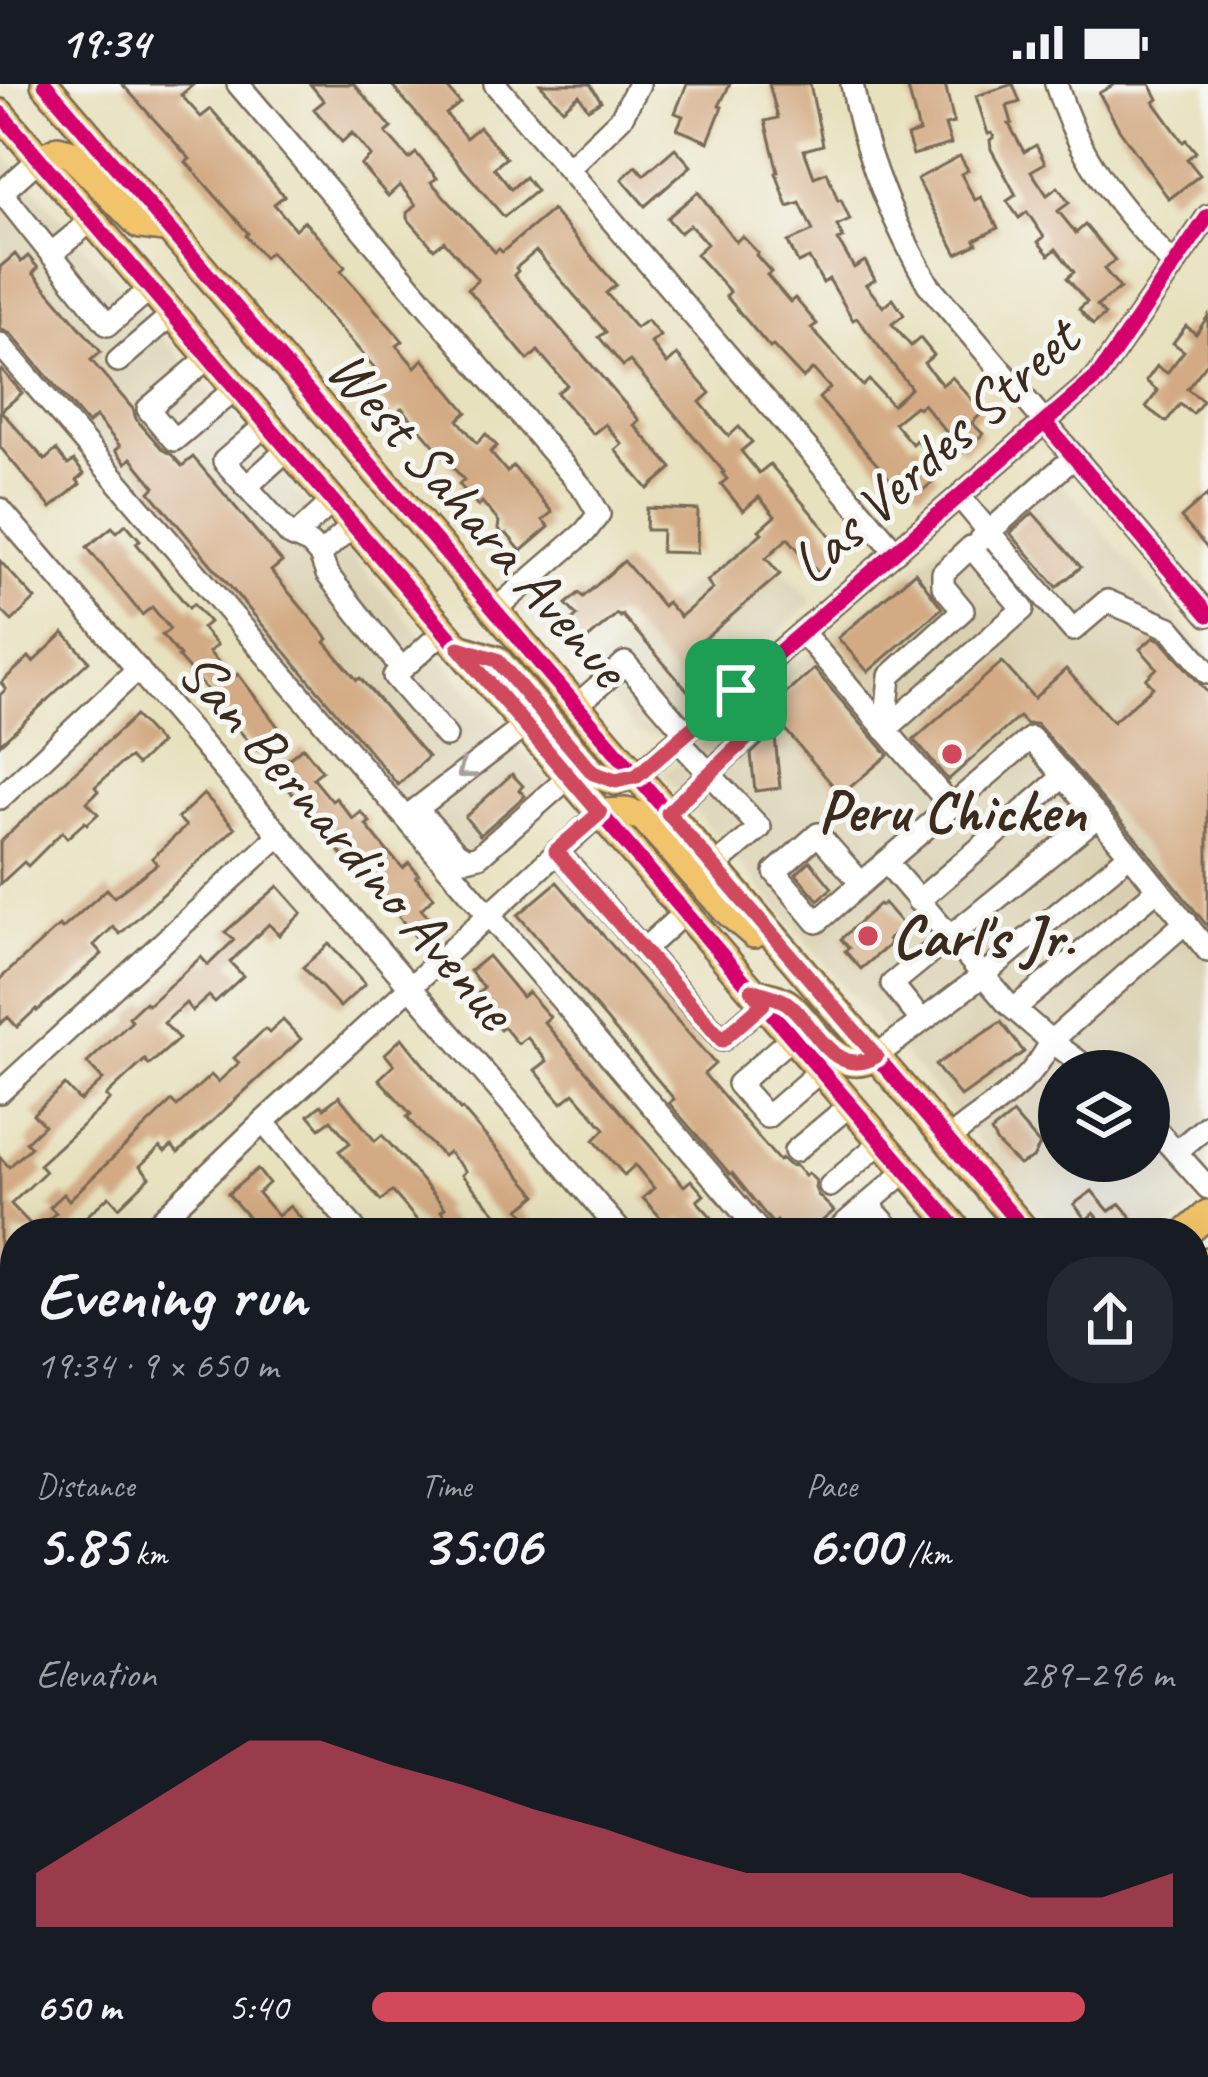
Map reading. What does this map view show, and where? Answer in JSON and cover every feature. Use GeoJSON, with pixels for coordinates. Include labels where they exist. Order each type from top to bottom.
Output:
{"type":"FeatureCollection","features":[{"type":"Feature","properties":{"kind":"main road","name":"West Sahara Avenue"},"geometry":{"type":"LineString","coordinates":[[44,84],[1014,1218]]}},
{"type":"Feature","properties":{"kind":"main road","name":"West Sahara Avenue"},"geometry":{"type":"LineString","coordinates":[[0,112],[946,1218]]}},
{"type":"Feature","properties":{"kind":"main road"},"geometry":{"type":"LineString","coordinates":[[39,159],[58,150],[70,153],[140,225],[169,229]]}},
{"type":"Feature","properties":{"kind":"main road"},"geometry":{"type":"LineString","coordinates":[[452,640],[497,660],[593,773],[616,781],[637,776]]}},
{"type":"Feature","properties":{"kind":"main road"},"geometry":{"type":"LineString","coordinates":[[600,813],[643,817],[726,910],[813,982]]}},
{"type":"Feature","properties":{"kind":"main road"},"geometry":{"type":"LineString","coordinates":[[757,997],[786,1002],[842,1060],[857,1064],[876,1056]]}},
{"type":"Feature","properties":{"kind":"street"},"geometry":{"type":"LineString","coordinates":[[238,84],[586,492],[598,514],[586,532],[495,610]]}},
{"type":"Feature","properties":{"kind":"street"},"geometry":{"type":"LineString","coordinates":[[495,84],[896,552]]}},
{"type":"Feature","properties":{"kind":"street"},"geometry":{"type":"LineString","coordinates":[[568,169],[621,118],[640,84]]}},
{"type":"Feature","properties":{"kind":"street"},"geometry":{"type":"LineString","coordinates":[[852,84],[874,168],[928,284],[1208,615]]}},
{"type":"Feature","properties":{"kind":"street"},"geometry":{"type":"LineString","coordinates":[[1056,84],[1090,165],[1174,266]]}},
{"type":"Feature","properties":{"kind":"street"},"geometry":{"type":"LineString","coordinates":[[39,159],[1,192],[108,325],[151,288]]}},
{"type":"Feature","properties":{"kind":"street","name":"Las Verdes Street"},"geometry":{"type":"LineString","coordinates":[[637,776],[1098,376],[1208,216]]}},
{"type":"Feature","properties":{"kind":"street"},"geometry":{"type":"LineString","coordinates":[[52,253],[92,220]]}},
{"type":"Feature","properties":{"kind":"street"},"geometry":{"type":"LineString","coordinates":[[118,362],[173,314]]}},
{"type":"Feature","properties":{"kind":"street"},"geometry":{"type":"LineString","coordinates":[[0,344],[110,476],[411,813],[489,915],[748,1218]]}},
{"type":"Feature","properties":{"kind":"street"},"geometry":{"type":"LineString","coordinates":[[209,357],[148,409],[174,440],[236,388]]}},
{"type":"Feature","properties":{"kind":"street"},"geometry":{"type":"LineString","coordinates":[[267,424],[224,461],[294,537],[320,555],[327,574],[402,669]]}},
{"type":"Feature","properties":{"kind":"street"},"geometry":{"type":"LineString","coordinates":[[246,487],[288,449]]}},
{"type":"Feature","properties":{"kind":"street"},"geometry":{"type":"LineString","coordinates":[[885,730],[890,676],[963,610],[943,586],[943,573],[1074,457]]}},
{"type":"Feature","properties":{"kind":"street"},"geometry":{"type":"LineString","coordinates":[[986,475],[1016,508]]}},
{"type":"Feature","properties":{"kind":"street"},"geometry":{"type":"LineString","coordinates":[[885,730],[1023,609],[980,540],[960,497]]}},
{"type":"Feature","properties":{"kind":"street"},"geometry":{"type":"LineString","coordinates":[[294,537],[333,501]]}},
{"type":"Feature","properties":{"kind":"street","name":"San Bernardino Avenue"},"geometry":{"type":"LineString","coordinates":[[2,516],[609,1218]]}},
{"type":"Feature","properties":{"kind":"street"},"geometry":{"type":"LineString","coordinates":[[320,555],[353,525]]}},
{"type":"Feature","properties":{"kind":"street"},"geometry":{"type":"LineString","coordinates":[[980,540],[1073,630],[1107,601],[1170,628],[1208,674]]}},
{"type":"Feature","properties":{"kind":"street"},"geometry":{"type":"LineString","coordinates":[[803,632],[950,805]]}},
{"type":"Feature","properties":{"kind":"street"},"geometry":{"type":"LineString","coordinates":[[446,736],[394,676],[452,640]]}},
{"type":"Feature","properties":{"kind":"street"},"geometry":{"type":"LineString","coordinates":[[577,705],[625,663],[709,772],[760,828],[714,867]]}},
{"type":"Feature","properties":{"kind":"street"},"geometry":{"type":"LineString","coordinates":[[0,798],[139,669]]}},
{"type":"Feature","properties":{"kind":"street"},"geometry":{"type":"LineString","coordinates":[[668,813],[764,722],[736,690]]}},
{"type":"Feature","properties":{"kind":"street"},"geometry":{"type":"LineString","coordinates":[[411,813],[525,726]]}},
{"type":"Feature","properties":{"kind":"street"},"geometry":{"type":"LineString","coordinates":[[861,883],[818,835],[775,872],[817,922],[1031,738],[1208,951]]}},
{"type":"Feature","properties":{"kind":"street"},"geometry":{"type":"LineString","coordinates":[[918,901],[1064,776]]}},
{"type":"Feature","properties":{"kind":"street"},"geometry":{"type":"LineString","coordinates":[[411,813],[467,859],[479,856],[569,777]]}},
{"type":"Feature","properties":{"kind":"street"},"geometry":{"type":"LineString","coordinates":[[163,1218],[600,813]]}},
{"type":"Feature","properties":{"kind":"street"},"geometry":{"type":"LineString","coordinates":[[921,1020],[892,984],[1098,816]]}},
{"type":"Feature","properties":{"kind":"street"},"geometry":{"type":"LineString","coordinates":[[0,1092],[280,835]]}},
{"type":"Feature","properties":{"kind":"street"},"geometry":{"type":"LineString","coordinates":[[556,851],[722,1040],[757,997]]}},
{"type":"Feature","properties":{"kind":"street"},"geometry":{"type":"LineString","coordinates":[[876,1056],[1130,854]]}},
{"type":"Feature","properties":{"kind":"street"},"geometry":{"type":"LineString","coordinates":[[886,862],[1014,1010],[1063,1050]]}},
{"type":"Feature","properties":{"kind":"street"},"geometry":{"type":"LineString","coordinates":[[1014,1010],[1159,889]]}},
{"type":"Feature","properties":{"kind":"street"},"geometry":{"type":"LineString","coordinates":[[643,950],[685,912]]}},
{"type":"Feature","properties":{"kind":"street"},"geometry":{"type":"LineString","coordinates":[[948,1140],[1026,1080],[1051,1041],[1186,922]]}},
{"type":"Feature","properties":{"kind":"street"},"geometry":{"type":"LineString","coordinates":[[792,1037],[738,1084],[767,1118],[820,1071]]}},
{"type":"Feature","properties":{"kind":"street"},"geometry":{"type":"LineString","coordinates":[[795,1151],[850,1105]]}},
{"type":"Feature","properties":{"kind":"street"},"geometry":{"type":"LineString","coordinates":[[263,1122],[345,1218]]}},
{"type":"Feature","properties":{"kind":"street"},"geometry":{"type":"LineString","coordinates":[[1176,1152],[1205,1134]]}},
{"type":"Feature","properties":{"kind":"street"},"geometry":{"type":"LineString","coordinates":[[830,1186],[881,1142]]}},
{"type":"Feature","properties":{"kind":"street"},"geometry":{"type":"LineString","coordinates":[[1170,1145],[1208,1188]]}},
{"type":"Feature","properties":{"kind":"street"},"geometry":{"type":"LineString","coordinates":[[852,1218],[906,1171]]}},
{"type":"Feature","properties":{"kind":"street"},"geometry":{"type":"LineString","coordinates":[[868,1204],[880,1218]]}},
{"type":"Feature","properties":{"kind":"shaded area"},"geometry":{"type":"Polygon","coordinates":[[[0,149],[558,794],[459,875],[0,337],[0,149]]]}},
{"type":"Feature","properties":{"kind":"shaded area"},"geometry":{"type":"Polygon","coordinates":[[[1043,461],[1208,653],[1208,1197],[1183,1218],[1045,1218],[663,774],[1043,461]]]}},
{"type":"Feature","properties":{"kind":"shaded area"},"geometry":{"type":"Polygon","coordinates":[[[753,532],[813,602],[659,736],[638,734],[586,672],[753,532]]]}},
{"type":"Feature","properties":{"kind":"building"},"geometry":{"type":"Polygon","coordinates":[[[122,84],[194,84],[181,95],[201,117],[211,109],[223,123],[284,196],[274,204],[295,229],[304,221],[403,341],[397,346],[415,367],[423,359],[467,412],[458,420],[477,443],[486,434],[497,446],[490,452],[507,472],[513,466],[552,512],[543,520],[549,527],[521,551],[498,529],[499,522],[459,484],[464,480],[402,408],[394,415],[365,383],[378,372],[270,252],[264,257],[186,162],[190,159],[122,84]]]}},
{"type":"Feature","properties":{"kind":"building"},"geometry":{"type":"Polygon","coordinates":[[[310,84],[354,84],[392,128],[386,133],[409,159],[416,153],[437,178],[431,182],[495,252],[502,252],[552,210],[616,285],[606,293],[636,328],[647,320],[660,336],[651,343],[667,364],[677,355],[710,393],[700,402],[717,423],[729,436],[739,427],[752,442],[741,451],[759,473],[770,464],[846,554],[820,575],[788,538],[766,558],[780,574],[701,642],[726,670],[694,698],[622,615],[617,614],[577,648],[562,630],[577,616],[566,604],[579,593],[583,597],[624,561],[663,606],[667,602],[680,617],[713,589],[707,581],[775,516],[759,497],[743,511],[721,484],[727,479],[724,472],[630,361],[623,366],[599,337],[606,332],[536,251],[514,275],[639,420],[634,425],[672,468],[648,489],[615,450],[622,444],[605,424],[593,434],[557,393],[567,385],[538,351],[528,360],[468,289],[478,280],[444,241],[434,249],[407,218],[416,205],[400,185],[388,196],[361,165],[371,156],[352,133],[342,142],[314,109],[324,101],[310,84]]]}},
{"type":"Feature","properties":{"kind":"building"},"geometry":{"type":"Polygon","coordinates":[[[391,84],[444,84],[460,103],[446,114],[466,138],[479,127],[506,158],[494,168],[511,189],[525,177],[536,191],[504,217],[391,84]]]}},
{"type":"Feature","properties":{"kind":"building"},"geometry":{"type":"Polygon","coordinates":[[[540,84],[590,84],[601,101],[588,109],[579,95],[563,109],[540,84]]]}},
{"type":"Feature","properties":{"kind":"building"},"geometry":{"type":"Polygon","coordinates":[[[687,84],[730,84],[708,142],[677,129],[683,116],[675,113],[687,84]]]}},
{"type":"Feature","properties":{"kind":"building"},"geometry":{"type":"Polygon","coordinates":[[[769,84],[810,84],[823,145],[804,150],[814,177],[827,172],[850,220],[837,226],[843,238],[838,240],[854,268],[865,261],[875,280],[866,285],[883,307],[893,299],[904,315],[892,324],[911,346],[920,338],[934,355],[924,363],[942,385],[952,377],[983,412],[972,423],[983,434],[963,452],[923,404],[894,423],[928,454],[922,459],[938,477],[920,493],[904,476],[895,485],[819,398],[830,388],[813,369],[803,378],[770,348],[696,254],[707,244],[690,225],[680,233],[667,218],[698,192],[736,242],[742,236],[758,253],[771,272],[767,275],[790,302],[795,298],[817,324],[811,328],[863,386],[869,380],[892,405],[911,388],[857,318],[853,320],[829,279],[823,283],[809,258],[798,263],[788,242],[813,231],[800,203],[788,207],[776,173],[765,121],[778,118],[769,84]]]}},
{"type":"Feature","properties":{"kind":"building"},"geometry":{"type":"Polygon","coordinates":[[[907,84],[945,84],[954,123],[945,125],[951,144],[913,155],[907,136],[919,132],[907,84]]]}},
{"type":"Feature","properties":{"kind":"building"},"geometry":{"type":"Polygon","coordinates":[[[1013,84],[1020,102],[1007,106],[1009,124],[1024,152],[1036,145],[1045,163],[1031,171],[1047,195],[1058,187],[1069,203],[1058,211],[1076,233],[1085,225],[1115,260],[1104,269],[1120,288],[1097,306],[1105,315],[1093,325],[1079,309],[1087,302],[1067,278],[1074,272],[1056,249],[1049,255],[1038,242],[1044,237],[1027,212],[1019,218],[1007,201],[1016,195],[991,149],[994,137],[988,134],[976,96],[1013,84]]]}},
{"type":"Feature","properties":{"kind":"building"},"geometry":{"type":"Polygon","coordinates":[[[1115,84],[1150,84],[1158,99],[1154,102],[1196,152],[1187,159],[1200,175],[1169,199],[1099,93],[1115,84]]]}},
{"type":"Feature","properties":{"kind":"building"},"geometry":{"type":"Polygon","coordinates":[[[675,148],[691,166],[645,206],[622,179],[636,166],[644,175],[675,148]]]}},
{"type":"Feature","properties":{"kind":"building"},"geometry":{"type":"Polygon","coordinates":[[[960,156],[968,170],[961,174],[998,228],[957,254],[917,179],[960,156]]]}},
{"type":"Feature","properties":{"kind":"building"},"geometry":{"type":"Polygon","coordinates":[[[15,254],[21,262],[28,256],[38,268],[33,273],[101,352],[91,360],[133,409],[136,419],[182,466],[193,457],[282,562],[271,571],[328,639],[325,642],[428,757],[398,785],[150,492],[155,487],[131,458],[126,463],[115,450],[120,446],[96,417],[88,424],[11,334],[0,329],[0,267],[15,254]]]}},
{"type":"Feature","properties":{"kind":"building"},"geometry":{"type":"Polygon","coordinates":[[[1208,316],[1208,362],[1187,389],[1203,401],[1193,414],[1180,404],[1166,422],[1146,407],[1158,391],[1146,381],[1157,366],[1167,373],[1184,351],[1173,343],[1186,326],[1196,334],[1208,316]]]}},
{"type":"Feature","properties":{"kind":"building"},"geometry":{"type":"Polygon","coordinates":[[[2,370],[22,393],[1,411],[45,460],[56,450],[84,474],[77,480],[80,484],[51,508],[0,447],[2,370]]]}},
{"type":"Feature","properties":{"kind":"building"},"geometry":{"type":"Polygon","coordinates":[[[1208,494],[1208,549],[1181,518],[1208,494]]]}},
{"type":"Feature","properties":{"kind":"building"},"geometry":{"type":"Polygon","coordinates":[[[647,508],[698,510],[697,553],[661,552],[662,530],[646,530],[647,508]]]}},
{"type":"Feature","properties":{"kind":"building"},"geometry":{"type":"Polygon","coordinates":[[[1033,513],[1081,567],[1057,587],[1010,533],[1033,513]]]}},
{"type":"Feature","properties":{"kind":"building"},"geometry":{"type":"Polygon","coordinates":[[[126,524],[189,608],[193,604],[209,622],[202,628],[217,645],[209,652],[233,678],[238,674],[282,732],[261,750],[256,750],[178,657],[162,635],[170,629],[152,607],[142,615],[87,547],[112,527],[117,532],[126,524]]]}},
{"type":"Feature","properties":{"kind":"building"},"geometry":{"type":"Polygon","coordinates":[[[0,561],[35,599],[12,621],[0,609],[0,561]]]}},
{"type":"Feature","properties":{"kind":"building"},"geometry":{"type":"Polygon","coordinates":[[[915,572],[942,608],[868,672],[838,638],[915,572]]]}},
{"type":"Feature","properties":{"kind":"building"},"geometry":{"type":"Polygon","coordinates":[[[64,633],[89,661],[0,744],[0,695],[6,689],[1,683],[64,633]]]}},
{"type":"Feature","properties":{"kind":"building"},"geometry":{"type":"Polygon","coordinates":[[[1154,637],[1208,693],[1208,927],[1037,724],[1026,724],[1019,717],[948,780],[914,740],[1002,662],[1034,698],[1066,669],[1113,722],[1153,687],[1146,679],[1157,668],[1140,649],[1154,637]]]}},
{"type":"Feature","properties":{"kind":"building"},"geometry":{"type":"Polygon","coordinates":[[[814,669],[888,755],[841,795],[770,707],[814,669]]]}},
{"type":"Feature","properties":{"kind":"building"},"geometry":{"type":"Polygon","coordinates":[[[135,716],[160,743],[137,765],[130,758],[95,787],[98,791],[87,802],[98,814],[87,824],[67,838],[62,832],[28,866],[24,862],[0,884],[0,842],[135,716]]]}},
{"type":"Feature","properties":{"kind":"building"},"geometry":{"type":"Polygon","coordinates":[[[775,737],[780,788],[755,791],[751,754],[775,737]]]}},
{"type":"Feature","properties":{"kind":"building"},"geometry":{"type":"Polygon","coordinates":[[[303,747],[322,771],[313,778],[332,801],[336,798],[353,819],[361,812],[387,851],[403,868],[409,863],[434,897],[421,909],[432,921],[415,936],[274,771],[303,747]]]}},
{"type":"Feature","properties":{"kind":"building"},"geometry":{"type":"Polygon","coordinates":[[[512,774],[525,796],[480,835],[465,817],[512,774]]]}},
{"type":"Feature","properties":{"kind":"building"},"geometry":{"type":"Polygon","coordinates":[[[204,794],[235,828],[120,934],[113,927],[94,945],[102,954],[37,1011],[17,1027],[8,1017],[0,1024],[0,979],[107,889],[114,897],[157,864],[152,858],[186,826],[178,818],[204,794]]]}},
{"type":"Feature","properties":{"kind":"building"},"geometry":{"type":"Polygon","coordinates":[[[810,861],[832,888],[818,900],[796,874],[810,861]]]}},
{"type":"Feature","properties":{"kind":"building"},"geometry":{"type":"Polygon","coordinates":[[[557,882],[715,1064],[704,1074],[779,1161],[796,1166],[816,1181],[818,1195],[834,1211],[826,1218],[768,1218],[518,915],[557,882]]]}},
{"type":"Feature","properties":{"kind":"building"},"geometry":{"type":"Polygon","coordinates":[[[278,886],[302,913],[279,935],[269,924],[230,962],[243,976],[215,1002],[209,996],[192,1011],[186,1003],[164,1023],[179,1039],[149,1065],[145,1060],[106,1096],[110,1100],[39,1165],[45,1172],[11,1204],[24,1218],[0,1218],[0,1157],[9,1167],[31,1147],[26,1142],[44,1125],[33,1114],[65,1085],[80,1101],[103,1080],[87,1063],[132,1021],[129,1017],[145,1002],[148,1005],[201,957],[208,965],[234,940],[225,932],[278,886]]]}},
{"type":"Feature","properties":{"kind":"building","name":"Carl's Jr."},"geometry":{"type":"Polygon","coordinates":[[[884,903],[904,926],[861,969],[841,939],[884,903]]]}},
{"type":"Feature","properties":{"kind":"building"},"geometry":{"type":"Polygon","coordinates":[[[329,944],[365,984],[340,1007],[303,967],[329,944]]]}},
{"type":"Feature","properties":{"kind":"building"},"geometry":{"type":"Polygon","coordinates":[[[488,956],[522,997],[528,992],[550,1017],[544,1022],[684,1186],[691,1180],[704,1195],[697,1201],[712,1218],[661,1218],[643,1198],[654,1188],[635,1165],[624,1175],[594,1140],[605,1129],[574,1093],[562,1103],[535,1070],[547,1061],[527,1037],[518,1044],[504,1027],[500,1030],[474,997],[484,988],[470,971],[488,956]]]}},
{"type":"Feature","properties":{"kind":"building"},"geometry":{"type":"Polygon","coordinates":[[[283,1020],[301,1039],[178,1153],[172,1146],[165,1152],[160,1147],[140,1166],[150,1177],[119,1207],[109,1196],[85,1218],[50,1218],[56,1213],[50,1207],[64,1194],[69,1200],[172,1101],[177,1106],[211,1075],[218,1082],[239,1063],[234,1058],[265,1029],[269,1033],[283,1020]]]}},
{"type":"Feature","properties":{"kind":"building"},"geometry":{"type":"Polygon","coordinates":[[[1001,1022],[1024,1052],[961,1097],[935,1065],[1001,1022]]]}},
{"type":"Feature","properties":{"kind":"building"},"geometry":{"type":"Polygon","coordinates":[[[402,1038],[537,1195],[520,1209],[528,1218],[501,1218],[462,1175],[466,1171],[421,1134],[407,1117],[411,1114],[379,1079],[394,1065],[385,1054],[402,1038]]]}},
{"type":"Feature","properties":{"kind":"building"},"geometry":{"type":"Polygon","coordinates":[[[339,1096],[375,1141],[382,1135],[408,1164],[445,1208],[441,1211],[447,1218],[415,1218],[392,1191],[381,1201],[339,1151],[350,1143],[331,1120],[320,1128],[309,1115],[321,1105],[324,1108],[339,1096]]]}},
{"type":"Feature","properties":{"kind":"building"},"geometry":{"type":"Polygon","coordinates":[[[1013,1114],[1038,1149],[1033,1158],[1019,1165],[991,1132],[1013,1114]]]}},
{"type":"Feature","properties":{"kind":"building"},"geometry":{"type":"Polygon","coordinates":[[[257,1169],[269,1183],[258,1193],[278,1216],[290,1206],[300,1218],[249,1218],[228,1194],[257,1169]]]}},
{"type":"Feature","properties":{"kind":"building"},"geometry":{"type":"Polygon","coordinates":[[[1092,1191],[1109,1211],[1120,1204],[1132,1218],[1098,1218],[1094,1213],[1084,1218],[1074,1204],[1092,1191]]]}},
{"type":"Feature","properties":{"kind":"cycle path"},"geometry":{"type":"LineString","coordinates":[[45,84],[1014,1218]]}},
{"type":"Feature","properties":{"kind":"cycle path"},"geometry":{"type":"LineString","coordinates":[[0,113],[947,1218]]}},
{"type":"Feature","properties":{"kind":"cycle path"},"geometry":{"type":"LineString","coordinates":[[637,775],[1098,376],[1208,216]]}},
{"type":"Feature","properties":{"kind":"cycle path"},"geometry":{"type":"LineString","coordinates":[[1046,424],[1208,615]]}},
{"type":"Feature","properties":{"kind":"place","name":"Peru Chicken"},"geometry":{"type":"Point","coordinates":[952,754]}},
{"type":"Feature","properties":{"kind":"place","name":"Carl's Jr."},"geometry":{"type":"Point","coordinates":[868,936]}},
{"type":"Feature","properties":{"kind":"route"},"geometry":{"type":"LineString","coordinates":[[459,648],[497,660],[593,773],[616,781],[637,776],[736,690],[764,722],[668,813],[876,1056],[867,1061],[857,1064],[837,1057],[786,1002],[752,990],[763,1004],[722,1040],[556,851],[600,813],[459,648]]}}]}
